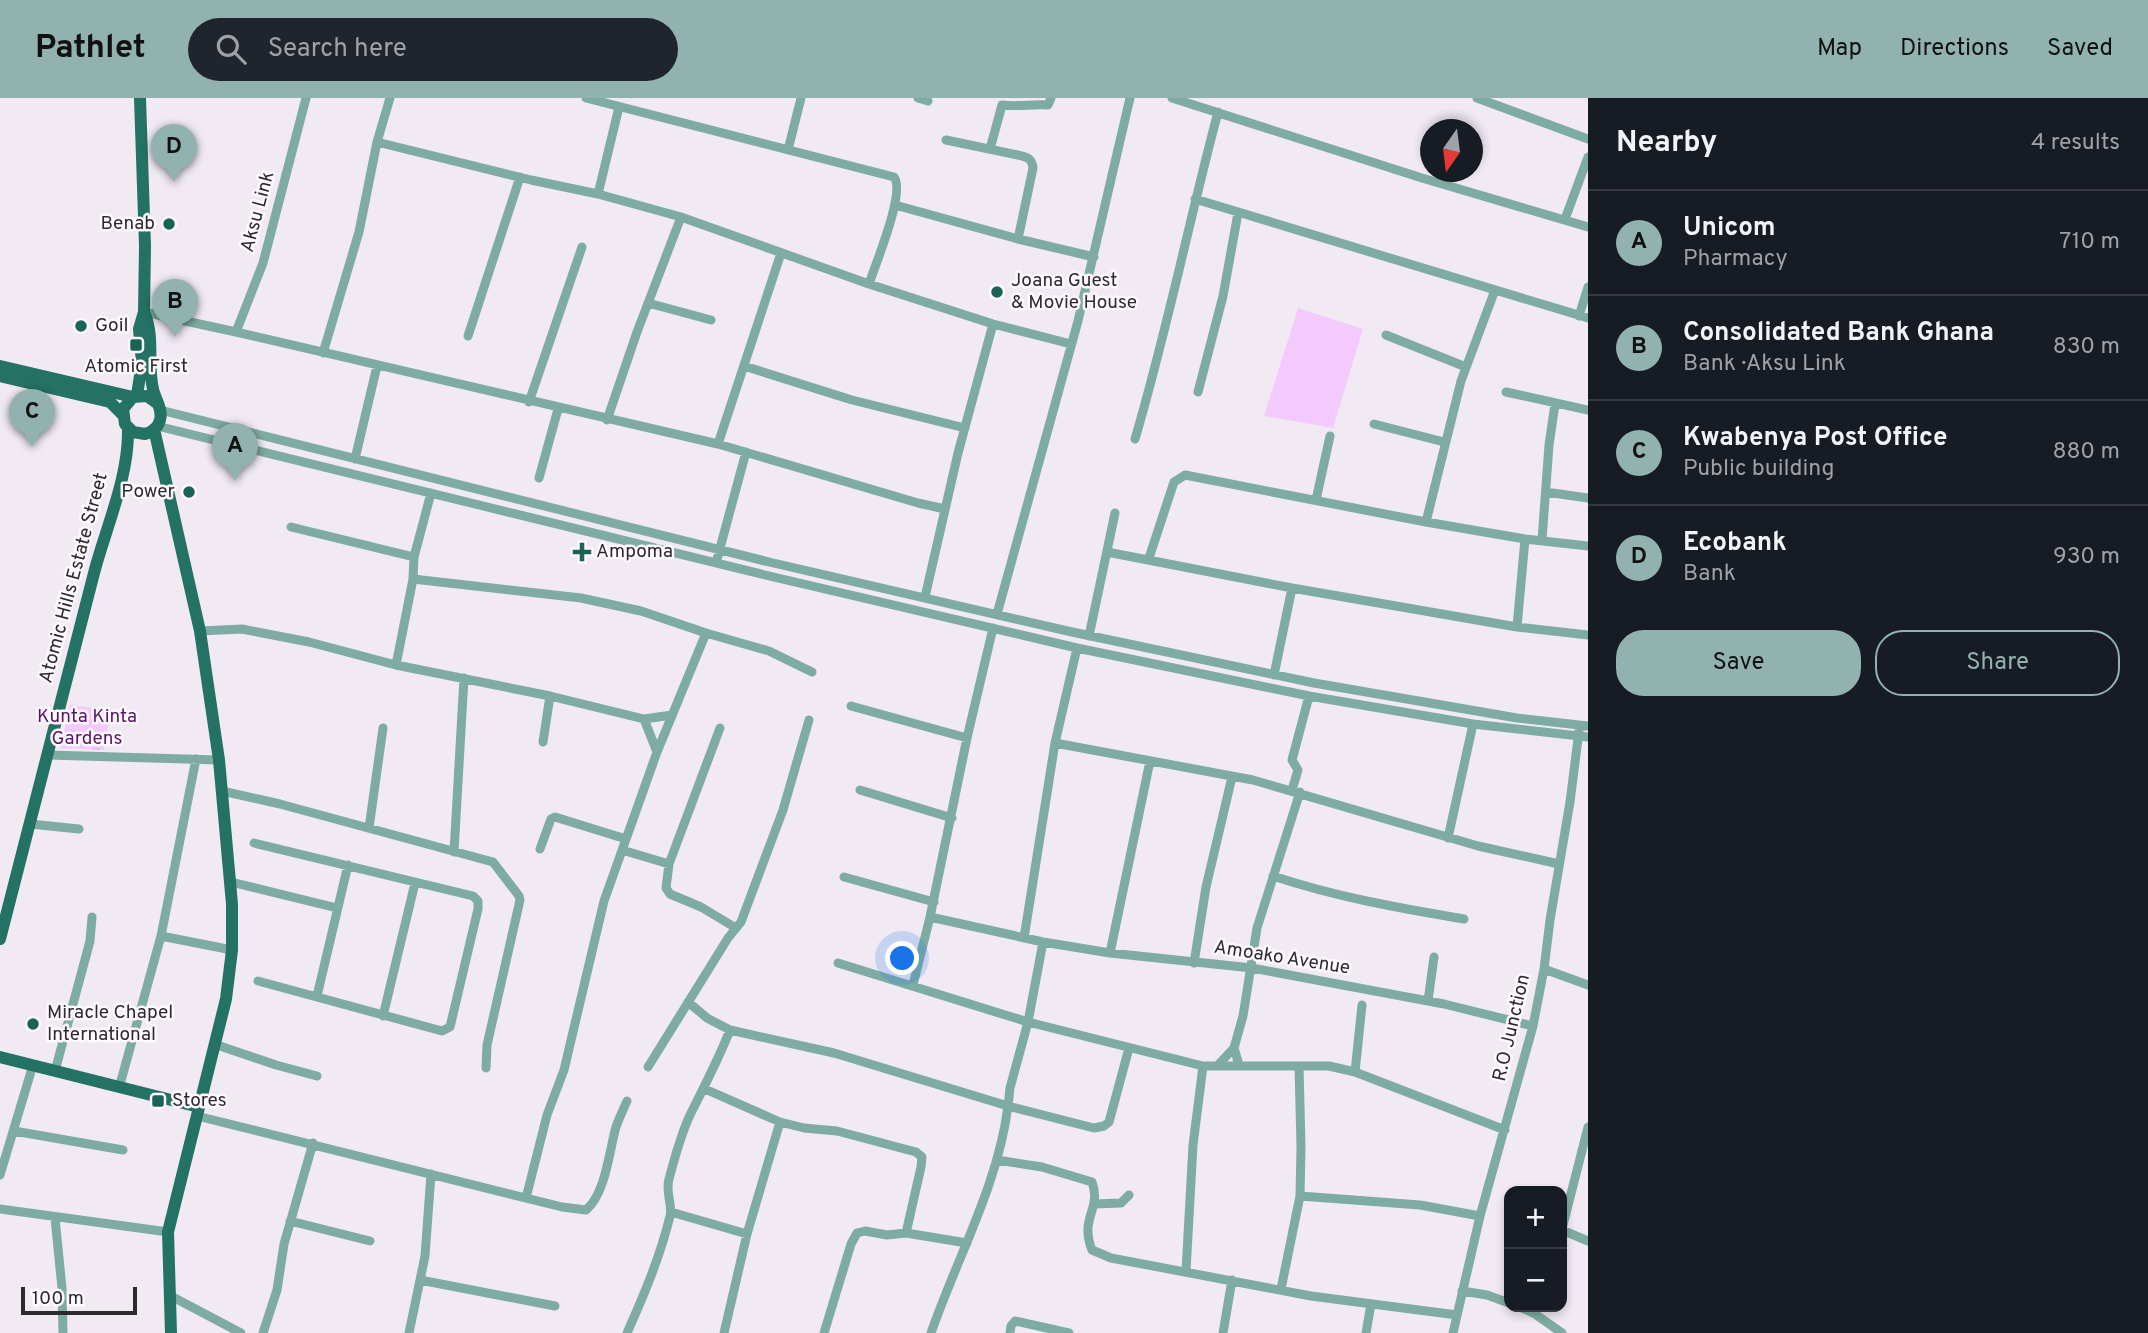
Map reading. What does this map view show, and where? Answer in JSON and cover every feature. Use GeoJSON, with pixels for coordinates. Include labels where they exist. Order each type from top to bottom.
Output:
{"type":"FeatureCollection","features":[{"type":"Feature","properties":{"kind":"main road"},"geometry":{"type":"LineString","coordinates":[[122,414],[125,404],[135,396],[142,363],[139,329],[144,312],[145,246],[140,98]]}},
{"type":"Feature","properties":{"kind":"main road"},"geometry":{"type":"LineString","coordinates":[[144,312],[149,330],[152,385],[161,418],[156,428],[200,631],[219,760],[231,882],[232,950],[226,999],[168,1232],[171,1333]]}},
{"type":"Feature","properties":{"kind":"main road"},"geometry":{"type":"LineString","coordinates":[[0,366],[135,396],[147,396],[159,407]]}},
{"type":"Feature","properties":{"kind":"main road"},"geometry":{"type":"LineString","coordinates":[[0,376],[110,402],[122,414],[128,429],[141,434],[156,428]]}},
{"type":"Feature","properties":{"kind":"main road","name":"Atomic Hills Estate Street"},"geometry":{"type":"LineString","coordinates":[[0,939],[3,911],[30,824],[71,659],[121,477],[127,451],[128,429]]}},
{"type":"Feature","properties":{"kind":"main road"},"geometry":{"type":"LineString","coordinates":[[0,1057],[198,1112]]}},
{"type":"Feature","properties":{"kind":"street","name":"Aksu Link"},"geometry":{"type":"LineString","coordinates":[[236,332],[262,263],[306,98]]}},
{"type":"Feature","properties":{"kind":"street"},"geometry":{"type":"LineString","coordinates":[[323,353],[359,232],[377,142],[390,98]]}},
{"type":"Feature","properties":{"kind":"street"},"geometry":{"type":"LineString","coordinates":[[586,98],[894,177],[898,187],[895,205],[869,284]]}},
{"type":"Feature","properties":{"kind":"street"},"geometry":{"type":"LineString","coordinates":[[788,150],[801,98]]}},
{"type":"Feature","properties":{"kind":"street"},"geometry":{"type":"LineString","coordinates":[[918,98],[928,101]]}},
{"type":"Feature","properties":{"kind":"street"},"geometry":{"type":"LineString","coordinates":[[990,149],[1002,105],[1048,105],[1051,98]]}},
{"type":"Feature","properties":{"kind":"street"},"geometry":{"type":"LineString","coordinates":[[997,614],[1072,344],[1130,98]]}},
{"type":"Feature","properties":{"kind":"street"},"geometry":{"type":"LineString","coordinates":[[1172,98],[1422,178],[1588,227]]}},
{"type":"Feature","properties":{"kind":"street"},"geometry":{"type":"LineString","coordinates":[[1477,98],[1588,139]]}},
{"type":"Feature","properties":{"kind":"street"},"geometry":{"type":"LineString","coordinates":[[597,194],[619,107]]}},
{"type":"Feature","properties":{"kind":"street"},"geometry":{"type":"LineString","coordinates":[[1135,439],[1175,295],[1195,199],[1218,113]]}},
{"type":"Feature","properties":{"kind":"street"},"geometry":{"type":"LineString","coordinates":[[946,140],[1028,158],[1032,162],[1018,239]]}},
{"type":"Feature","properties":{"kind":"street"},"geometry":{"type":"LineString","coordinates":[[377,142],[597,194],[681,217],[869,284],[993,324],[1072,344]]}},
{"type":"Feature","properties":{"kind":"street"},"geometry":{"type":"LineString","coordinates":[[1565,219],[1588,157]]}},
{"type":"Feature","properties":{"kind":"street"},"geometry":{"type":"LineString","coordinates":[[468,336],[520,177]]}},
{"type":"Feature","properties":{"kind":"street"},"geometry":{"type":"LineString","coordinates":[[1195,199],[1583,317],[1588,287]]}},
{"type":"Feature","properties":{"kind":"street"},"geometry":{"type":"LineString","coordinates":[[895,205],[1094,257]]}},
{"type":"Feature","properties":{"kind":"street"},"geometry":{"type":"LineString","coordinates":[[1198,392],[1223,296],[1238,213]]}},
{"type":"Feature","properties":{"kind":"street"},"geometry":{"type":"LineString","coordinates":[[607,420],[681,217]]}},
{"type":"Feature","properties":{"kind":"street"},"geometry":{"type":"LineString","coordinates":[[529,402],[582,247]]}},
{"type":"Feature","properties":{"kind":"street"},"geometry":{"type":"LineString","coordinates":[[718,444],[781,253]]}},
{"type":"Feature","properties":{"kind":"street"},"geometry":{"type":"LineString","coordinates":[[1426,522],[1444,442],[1466,367],[1495,290]]}},
{"type":"Feature","properties":{"kind":"street"},"geometry":{"type":"LineString","coordinates":[[648,303],[711,320]]}},
{"type":"Feature","properties":{"kind":"street"},"geometry":{"type":"LineString","coordinates":[[144,312],[718,444],[945,509]]}},
{"type":"Feature","properties":{"kind":"street"},"geometry":{"type":"LineString","coordinates":[[925,597],[993,324]]}},
{"type":"Feature","properties":{"kind":"street"},"geometry":{"type":"LineString","coordinates":[[1386,335],[1466,367]]}},
{"type":"Feature","properties":{"kind":"street"},"geometry":{"type":"LineString","coordinates":[[355,459],[377,366]]}},
{"type":"Feature","properties":{"kind":"street"},"geometry":{"type":"LineString","coordinates":[[744,366],[852,400],[965,428]]}},
{"type":"Feature","properties":{"kind":"street"},"geometry":{"type":"LineString","coordinates":[[1506,392],[1588,410]]}},
{"type":"Feature","properties":{"kind":"street"},"geometry":{"type":"LineString","coordinates":[[1542,540],[1555,404]]}},
{"type":"Feature","properties":{"kind":"street"},"geometry":{"type":"LineString","coordinates":[[159,407],[719,550],[1089,636],[1273,675],[1584,731]]}},
{"type":"Feature","properties":{"kind":"street"},"geometry":{"type":"LineString","coordinates":[[539,478],[558,409]]}},
{"type":"Feature","properties":{"kind":"street"},"geometry":{"type":"LineString","coordinates":[[1374,424],[1444,442]]}},
{"type":"Feature","properties":{"kind":"street"},"geometry":{"type":"LineString","coordinates":[[156,428],[1077,648],[1309,696],[1473,724],[1584,731]]}},
{"type":"Feature","properties":{"kind":"street"},"geometry":{"type":"LineString","coordinates":[[1316,500],[1330,436]]}},
{"type":"Feature","properties":{"kind":"street"},"geometry":{"type":"LineString","coordinates":[[716,563],[746,452]]}},
{"type":"Feature","properties":{"kind":"street"},"geometry":{"type":"LineString","coordinates":[[1149,558],[1174,482],[1185,475],[1426,522],[1525,539],[1588,546]]}},
{"type":"Feature","properties":{"kind":"street"},"geometry":{"type":"LineString","coordinates":[[1546,492],[1588,498]]}},
{"type":"Feature","properties":{"kind":"street"},"geometry":{"type":"LineString","coordinates":[[396,665],[413,579],[414,557],[431,493]]}},
{"type":"Feature","properties":{"kind":"street"},"geometry":{"type":"LineString","coordinates":[[1089,636],[1115,513]]}},
{"type":"Feature","properties":{"kind":"street"},"geometry":{"type":"LineString","coordinates":[[291,527],[414,557]]}},
{"type":"Feature","properties":{"kind":"street"},"geometry":{"type":"LineString","coordinates":[[1517,627],[1525,539]]}},
{"type":"Feature","properties":{"kind":"street"},"geometry":{"type":"LineString","coordinates":[[1107,552],[1149,558],[1292,588],[1517,627],[1588,635]]}},
{"type":"Feature","properties":{"kind":"street"},"geometry":{"type":"LineString","coordinates":[[413,579],[581,598],[641,611],[769,651],[812,672]]}},
{"type":"Feature","properties":{"kind":"street"},"geometry":{"type":"LineString","coordinates":[[1273,675],[1292,588]]}},
{"type":"Feature","properties":{"kind":"street"},"geometry":{"type":"LineString","coordinates":[[913,985],[934,902],[967,738],[993,628]]}},
{"type":"Feature","properties":{"kind":"street"},"geometry":{"type":"LineString","coordinates":[[200,631],[242,629],[644,719],[673,715]]}},
{"type":"Feature","properties":{"kind":"street"},"geometry":{"type":"LineString","coordinates":[[526,1198],[547,1115],[568,1057],[604,901],[657,752],[706,633]]}},
{"type":"Feature","properties":{"kind":"street"},"geometry":{"type":"LineString","coordinates":[[1024,938],[1055,743],[1077,648]]}},
{"type":"Feature","properties":{"kind":"street"},"geometry":{"type":"LineString","coordinates":[[454,852],[464,678]]}},
{"type":"Feature","properties":{"kind":"street"},"geometry":{"type":"LineString","coordinates":[[543,742],[550,696]]}},
{"type":"Feature","properties":{"kind":"street"},"geometry":{"type":"LineString","coordinates":[[1217,1066],[1234,1048],[1243,1016],[1257,928],[1296,791],[1298,770],[1292,760],[1309,696]]}},
{"type":"Feature","properties":{"kind":"street"},"geometry":{"type":"LineString","coordinates":[[851,706],[967,738]]}},
{"type":"Feature","properties":{"kind":"street"},"geometry":{"type":"LineString","coordinates":[[644,719],[657,752]]}},
{"type":"Feature","properties":{"kind":"street"},"geometry":{"type":"LineString","coordinates":[[648,1067],[741,922],[783,810],[809,720]]}},
{"type":"Feature","properties":{"kind":"street"},"geometry":{"type":"LineString","coordinates":[[1448,838],[1473,724]]}},
{"type":"Feature","properties":{"kind":"street"},"geometry":{"type":"LineString","coordinates":[[369,828],[383,728]]}},
{"type":"Feature","properties":{"kind":"street"},"geometry":{"type":"LineString","coordinates":[[720,728],[669,864],[666,888],[670,894],[701,907],[736,928]]}},
{"type":"Feature","properties":{"kind":"street","name":"R.O Junction"},"geometry":{"type":"LineString","coordinates":[[1452,1333],[1480,1216],[1533,1026],[1584,731]]}},
{"type":"Feature","properties":{"kind":"street"},"geometry":{"type":"LineString","coordinates":[[1055,743],[1296,791],[1498,852],[1559,864]]}},
{"type":"Feature","properties":{"kind":"street"},"geometry":{"type":"LineString","coordinates":[[48,755],[219,760]]}},
{"type":"Feature","properties":{"kind":"street"},"geometry":{"type":"LineString","coordinates":[[119,1088],[160,936],[196,759]]}},
{"type":"Feature","properties":{"kind":"street"},"geometry":{"type":"LineString","coordinates":[[1110,953],[1150,761]]}},
{"type":"Feature","properties":{"kind":"street"},"geometry":{"type":"LineString","coordinates":[[1195,963],[1206,887],[1232,777]]}},
{"type":"Feature","properties":{"kind":"street"},"geometry":{"type":"LineString","coordinates":[[860,790],[952,818]]}},
{"type":"Feature","properties":{"kind":"street"},"geometry":{"type":"LineString","coordinates":[[222,791],[493,862],[520,900],[487,1045],[486,1068]]}},
{"type":"Feature","properties":{"kind":"street"},"geometry":{"type":"LineString","coordinates":[[540,849],[551,820],[555,817],[626,839]]}},
{"type":"Feature","properties":{"kind":"street"},"geometry":{"type":"LineString","coordinates":[[30,824],[79,829]]}},
{"type":"Feature","properties":{"kind":"street"},"geometry":{"type":"LineString","coordinates":[[254,843],[473,896],[478,901],[450,1027],[442,1031],[258,981]]}},
{"type":"Feature","properties":{"kind":"street"},"geometry":{"type":"LineString","coordinates":[[622,850],[669,864]]}},
{"type":"Feature","properties":{"kind":"street"},"geometry":{"type":"LineString","coordinates":[[317,996],[348,864]]}},
{"type":"Feature","properties":{"kind":"street"},"geometry":{"type":"LineString","coordinates":[[1273,876],[1317,891],[1387,907],[1464,919]]}},
{"type":"Feature","properties":{"kind":"street"},"geometry":{"type":"LineString","coordinates":[[844,877],[934,902]]}},
{"type":"Feature","properties":{"kind":"street"},"geometry":{"type":"LineString","coordinates":[[231,882],[337,908]]}},
{"type":"Feature","properties":{"kind":"street"},"geometry":{"type":"LineString","coordinates":[[383,1016],[415,883]]}},
{"type":"Feature","properties":{"kind":"street"},"geometry":{"type":"LineString","coordinates":[[55,1071],[90,941],[92,917]]}},
{"type":"Feature","properties":{"kind":"street","name":"Amoako Avenue"},"geometry":{"type":"LineString","coordinates":[[930,917],[1043,942],[1110,953],[1252,968],[1428,1001],[1533,1026]]}},
{"type":"Feature","properties":{"kind":"street"},"geometry":{"type":"LineString","coordinates":[[160,936],[232,950]]}},
{"type":"Feature","properties":{"kind":"street"},"geometry":{"type":"LineString","coordinates":[[931,1333],[997,1160],[1005,1129],[1010,1088],[1028,1022],[1043,942]]}},
{"type":"Feature","properties":{"kind":"street"},"geometry":{"type":"LineString","coordinates":[[1428,1001],[1434,957]]}},
{"type":"Feature","properties":{"kind":"street"},"geometry":{"type":"LineString","coordinates":[[838,963],[1028,1022],[1203,1066],[1329,1066],[1355,1072],[1505,1129]]}},
{"type":"Feature","properties":{"kind":"street"},"geometry":{"type":"LineString","coordinates":[[1544,970],[1588,985]]}},
{"type":"Feature","properties":{"kind":"street"},"geometry":{"type":"LineString","coordinates":[[688,1002],[730,1030],[834,1053],[1008,1106],[1094,1128],[1109,1122],[1129,1048]]}},
{"type":"Feature","properties":{"kind":"street"},"geometry":{"type":"LineString","coordinates":[[1355,1072],[1363,1005]]}},
{"type":"Feature","properties":{"kind":"street"},"geometry":{"type":"LineString","coordinates":[[627,1333],[650,1280],[671,1212],[667,1195],[668,1182],[684,1131],[730,1030]]}},
{"type":"Feature","properties":{"kind":"street"},"geometry":{"type":"LineString","coordinates":[[214,1044],[317,1076]]}},
{"type":"Feature","properties":{"kind":"street"},"geometry":{"type":"LineString","coordinates":[[1234,1048],[1239,1065]]}},
{"type":"Feature","properties":{"kind":"street"},"geometry":{"type":"LineString","coordinates":[[0,1175],[33,1065]]}},
{"type":"Feature","properties":{"kind":"street"},"geometry":{"type":"LineString","coordinates":[[1186,1270],[1193,1145],[1203,1066]]}},
{"type":"Feature","properties":{"kind":"street"},"geometry":{"type":"LineString","coordinates":[[1281,1289],[1300,1196],[1299,1066]]}},
{"type":"Feature","properties":{"kind":"street"},"geometry":{"type":"LineString","coordinates":[[705,1089],[780,1122],[804,1128],[837,1131],[916,1152],[922,1157],[906,1233]]}},
{"type":"Feature","properties":{"kind":"street"},"geometry":{"type":"LineString","coordinates":[[198,1112],[526,1198],[575,1210],[586,1210],[591,1206],[602,1181],[616,1128],[627,1101]]}},
{"type":"Feature","properties":{"kind":"street"},"geometry":{"type":"LineString","coordinates":[[724,1333],[747,1234],[780,1122]]}},
{"type":"Feature","properties":{"kind":"street"},"geometry":{"type":"LineString","coordinates":[[1567,1215],[1584,1162],[1588,1128]]}},
{"type":"Feature","properties":{"kind":"street"},"geometry":{"type":"LineString","coordinates":[[14,1131],[123,1150]]}},
{"type":"Feature","properties":{"kind":"street"},"geometry":{"type":"LineString","coordinates":[[263,1333],[280,1277],[290,1221],[313,1143]]}},
{"type":"Feature","properties":{"kind":"street"},"geometry":{"type":"LineString","coordinates":[[997,1160],[1042,1167],[1092,1182],[1097,1195],[1086,1224],[1088,1239],[1092,1250],[1111,1258],[1371,1304],[1457,1315]]}},
{"type":"Feature","properties":{"kind":"street"},"geometry":{"type":"LineString","coordinates":[[409,1333],[425,1256],[431,1174]]}},
{"type":"Feature","properties":{"kind":"street"},"geometry":{"type":"LineString","coordinates":[[1094,1204],[1121,1203],[1129,1195]]}},
{"type":"Feature","properties":{"kind":"street"},"geometry":{"type":"LineString","coordinates":[[1300,1196],[1420,1205],[1480,1216]]}},
{"type":"Feature","properties":{"kind":"street"},"geometry":{"type":"LineString","coordinates":[[0,1209],[168,1232]]}},
{"type":"Feature","properties":{"kind":"street"},"geometry":{"type":"LineString","coordinates":[[671,1212],[747,1234]]}},
{"type":"Feature","properties":{"kind":"street"},"geometry":{"type":"LineString","coordinates":[[55,1218],[62,1288],[63,1333]]}},
{"type":"Feature","properties":{"kind":"street"},"geometry":{"type":"LineString","coordinates":[[290,1221],[370,1241]]}},
{"type":"Feature","properties":{"kind":"street"},"geometry":{"type":"LineString","coordinates":[[1567,1232],[1588,1241]]}},
{"type":"Feature","properties":{"kind":"street"},"geometry":{"type":"LineString","coordinates":[[824,1333],[850,1244],[857,1233],[906,1233],[967,1242]]}},
{"type":"Feature","properties":{"kind":"street"},"geometry":{"type":"LineString","coordinates":[[420,1280],[555,1306]]}},
{"type":"Feature","properties":{"kind":"street"},"geometry":{"type":"LineString","coordinates":[[1223,1333],[1231,1280]]}},
{"type":"Feature","properties":{"kind":"street"},"geometry":{"type":"LineString","coordinates":[[1462,1291],[1504,1301]]}},
{"type":"Feature","properties":{"kind":"street"},"geometry":{"type":"LineString","coordinates":[[169,1295],[240,1333]]}},
{"type":"Feature","properties":{"kind":"street"},"geometry":{"type":"LineString","coordinates":[[1366,1333],[1371,1304]]}},
{"type":"Feature","properties":{"kind":"street"},"geometry":{"type":"LineString","coordinates":[[1538,1312],[1562,1333]]}},
{"type":"Feature","properties":{"kind":"street"},"geometry":{"type":"LineString","coordinates":[[1010,1333],[1011,1326],[1016,1321],[1069,1333]]}},
{"type":"Feature","properties":{"kind":"green space"},"geometry":{"type":"Polygon","coordinates":[[[1298,308],[1363,329],[1333,428],[1264,416],[1298,308]]]}},
{"type":"Feature","properties":{"kind":"green space","name":"Kunta Kinta Gardens"},"geometry":{"type":"Polygon","coordinates":[[[70,705],[111,710],[104,750],[60,748],[70,705]]]}},
{"type":"Feature","properties":{"kind":"place","name":"Ecobank"},"geometry":{"type":"Point","coordinates":[174,182]}},
{"type":"Feature","properties":{"kind":"place","name":"Benab"},"geometry":{"type":"Point","coordinates":[169,224]}},
{"type":"Feature","properties":{"kind":"place","name":"Joana Guest & Movie House"},"geometry":{"type":"Point","coordinates":[997,292]}},
{"type":"Feature","properties":{"kind":"place","name":"Goil"},"geometry":{"type":"Point","coordinates":[81,326]}},
{"type":"Feature","properties":{"kind":"place","name":"Consolidated Bank Ghana"},"geometry":{"type":"Point","coordinates":[175,337]}},
{"type":"Feature","properties":{"kind":"place","name":"Atomic First"},"geometry":{"type":"Point","coordinates":[136,345]}},
{"type":"Feature","properties":{"kind":"place","name":"Kwabenya Post Office"},"geometry":{"type":"Point","coordinates":[32,447]}},
{"type":"Feature","properties":{"kind":"place","name":"Unicom"},"geometry":{"type":"Point","coordinates":[235,481]}},
{"type":"Feature","properties":{"kind":"place","name":"Power"},"geometry":{"type":"Point","coordinates":[189,492]}},
{"type":"Feature","properties":{"kind":"place","name":"Ampoma"},"geometry":{"type":"Point","coordinates":[582,552]}},
{"type":"Feature","properties":{"kind":"place","name":"Miracle Chapel International"},"geometry":{"type":"Point","coordinates":[33,1024]}},
{"type":"Feature","properties":{"kind":"place","name":"Stores"},"geometry":{"type":"Point","coordinates":[158,1101]}}]}
